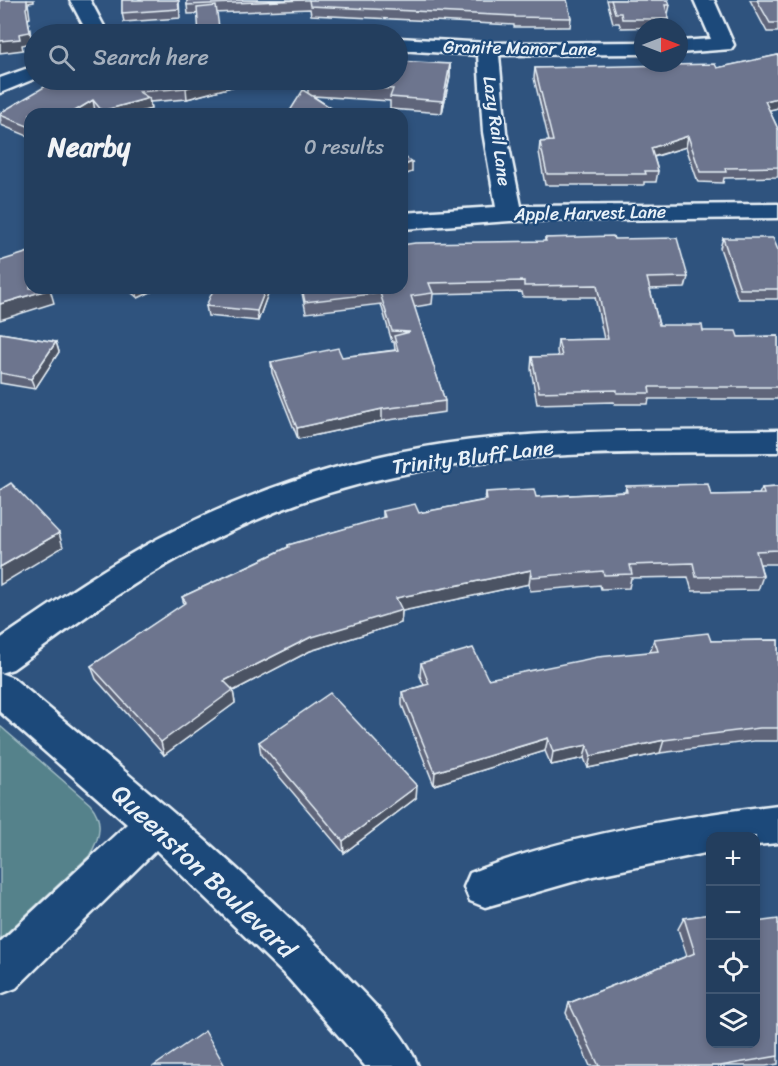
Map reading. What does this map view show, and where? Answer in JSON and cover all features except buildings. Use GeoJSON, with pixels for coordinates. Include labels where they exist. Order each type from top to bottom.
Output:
{"type":"FeatureCollection","features":[{"type":"Feature","properties":{"kind":"street"},"geometry":{"type":"LineString","coordinates":[[80,0],[92,24]]}},
{"type":"Feature","properties":{"kind":"street"},"geometry":{"type":"LineString","coordinates":[[688,47],[724,45],[704,0]]}},
{"type":"Feature","properties":{"kind":"street","name":"Granite Manor Lane"},"geometry":{"type":"LineString","coordinates":[[408,45],[488,49],[634,48]]}},
{"type":"Feature","properties":{"kind":"street","name":"Lazy Rail Lane"},"geometry":{"type":"LineString","coordinates":[[488,49],[488,90],[492,128],[510,214]]}},
{"type":"Feature","properties":{"kind":"street"},"geometry":{"type":"LineString","coordinates":[[0,86],[24,76]]}},
{"type":"Feature","properties":{"kind":"street","name":"Apple Harvest Lane"},"geometry":{"type":"LineString","coordinates":[[408,221],[510,214],[778,211]]}},
{"type":"Feature","properties":{"kind":"street","name":"Trinity Bluff Lane"},"geometry":{"type":"LineString","coordinates":[[0,658],[99,589],[160,553],[211,527],[284,496],[356,474],[427,458],[504,448],[579,444],[778,441]]}},
{"type":"Feature","properties":{"kind":"street","name":"Queenston Boulevard"},"geometry":{"type":"LineString","coordinates":[[0,689],[261,918],[361,1023],[394,1066]]}},
{"type":"Feature","properties":{"kind":"street"},"geometry":{"type":"LineString","coordinates":[[0,972],[155,824]]}},
{"type":"Feature","properties":{"kind":"street"},"geometry":{"type":"LineString","coordinates":[[485,887],[564,862],[686,835],[778,824]]}},
{"type":"Feature","properties":{"kind":"green space"},"geometry":{"type":"Polygon","coordinates":[[[0,726],[90,804],[97,816],[99,830],[96,843],[89,856],[0,939],[0,726]]]}}]}
